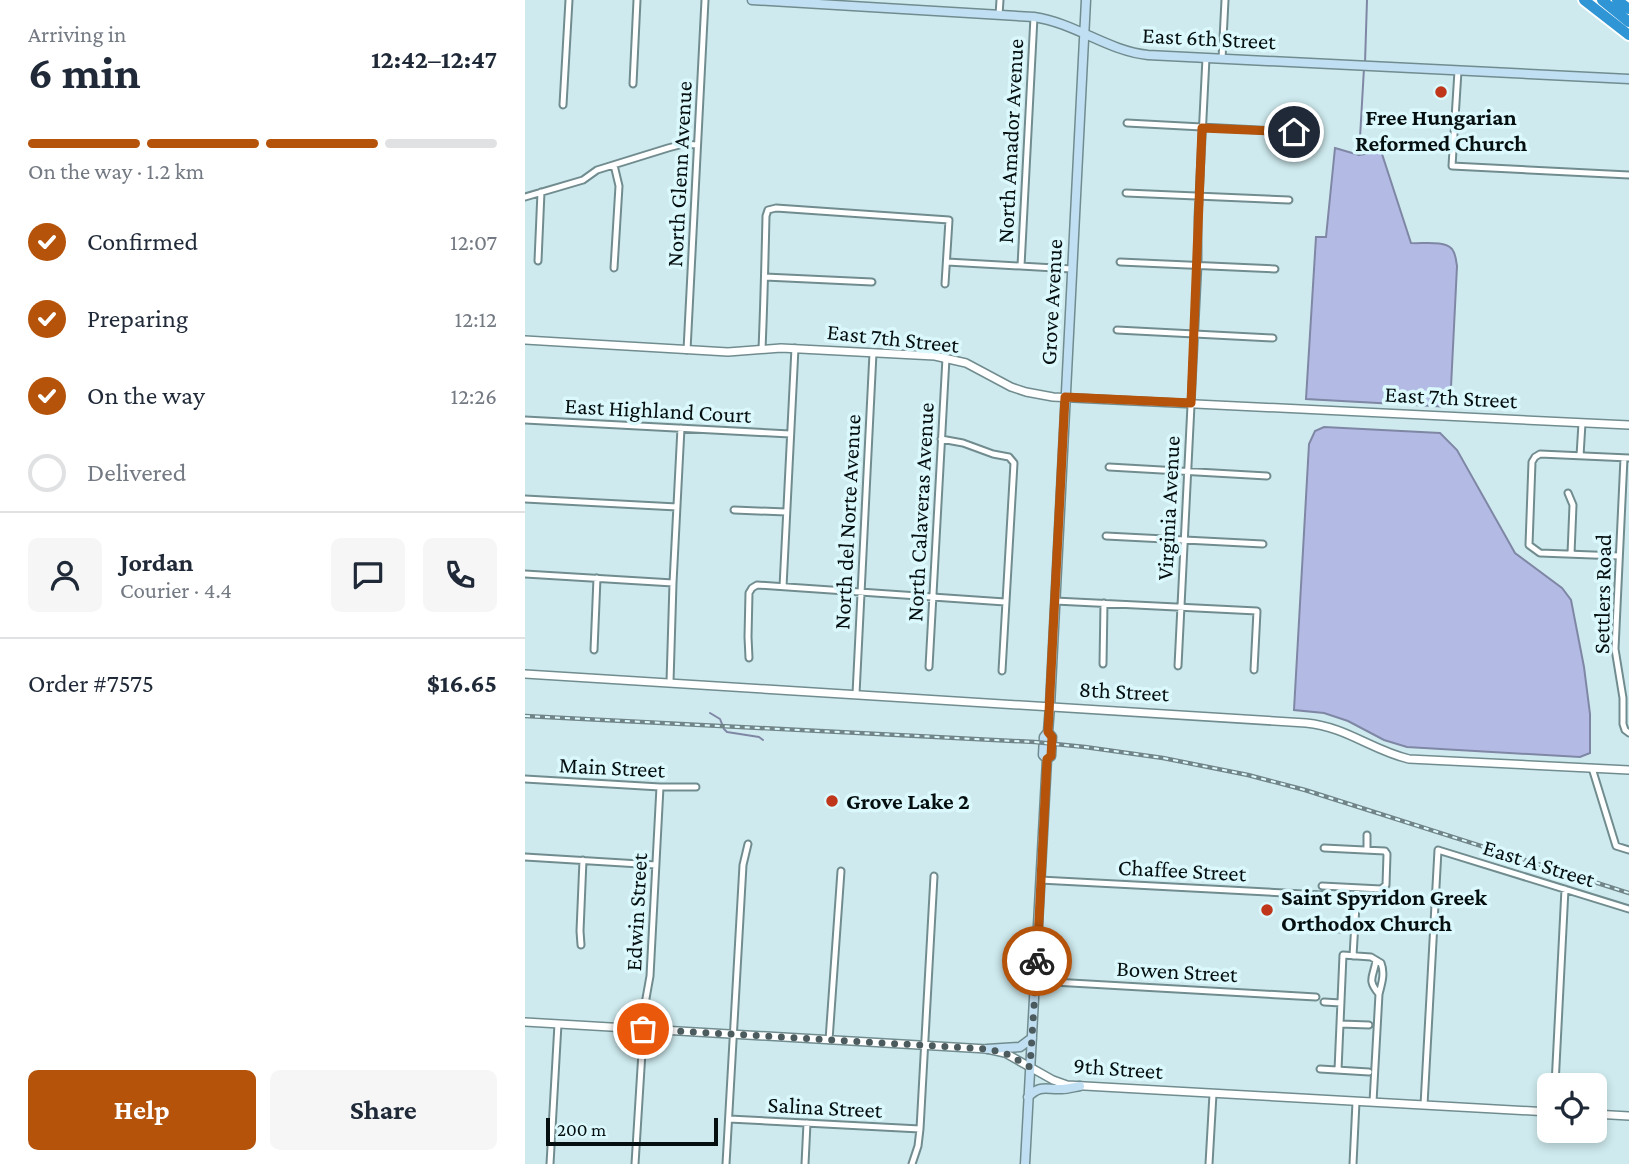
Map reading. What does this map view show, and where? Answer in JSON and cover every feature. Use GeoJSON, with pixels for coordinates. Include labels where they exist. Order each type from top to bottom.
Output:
{"type":"FeatureCollection","features":[{"type":"Feature","properties":{"kind":"highway"},"geometry":{"type":"LineString","coordinates":[[1584,0],[1629,35]]}},
{"type":"Feature","properties":{"kind":"highway"},"geometry":{"type":"LineString","coordinates":[[1602,0],[1629,22]]}},
{"type":"Feature","properties":{"kind":"highway"},"geometry":{"type":"LineString","coordinates":[[1617,0],[1629,9]]}},
{"type":"Feature","properties":{"kind":"main road","name":"East 6th Street"},"geometry":{"type":"LineString","coordinates":[[752,0],[1034,17],[1055,21],[1131,53],[1156,56],[1629,79]]}},
{"type":"Feature","properties":{"kind":"main road","name":"Grove Avenue"},"geometry":{"type":"LineString","coordinates":[[1025,1164],[1047,759],[1051,756],[1052,737],[1048,732],[1086,0]]}},
{"type":"Feature","properties":{"kind":"main road"},"geometry":{"type":"LineString","coordinates":[[987,1049],[1020,1048],[1032,1038]]}},
{"type":"Feature","properties":{"kind":"main road"},"geometry":{"type":"LineString","coordinates":[[1028,1097],[1035,1090],[1044,1087],[1061,1089],[1080,1086]]}},
{"type":"Feature","properties":{"kind":"street"},"geometry":{"type":"LineString","coordinates":[[563,105],[569,0]]}},
{"type":"Feature","properties":{"kind":"street"},"geometry":{"type":"LineString","coordinates":[[632,84],[637,0]]}},
{"type":"Feature","properties":{"kind":"street","name":"North Glenn Avenue"},"geometry":{"type":"LineString","coordinates":[[687,350],[705,0]]}},
{"type":"Feature","properties":{"kind":"street","name":"North Amador Avenue"},"geometry":{"type":"LineString","coordinates":[[999,15],[1000,0]]}},
{"type":"Feature","properties":{"kind":"street"},"geometry":{"type":"LineString","coordinates":[[1222,59],[1225,0]]}},
{"type":"Feature","properties":{"kind":"street","name":"North Amador Avenue"},"geometry":{"type":"LineString","coordinates":[[1021,266],[1034,17]]}},
{"type":"Feature","properties":{"kind":"street","name":"Virginia Avenue"},"geometry":{"type":"LineString","coordinates":[[1178,666],[1206,58]]}},
{"type":"Feature","properties":{"kind":"street"},"geometry":{"type":"LineString","coordinates":[[1458,71],[1452,166],[1629,175]]}},
{"type":"Feature","properties":{"kind":"street"},"geometry":{"type":"LineString","coordinates":[[1127,124],[1294,132]]}},
{"type":"Feature","properties":{"kind":"street"},"geometry":{"type":"LineString","coordinates":[[525,197],[583,180],[597,170],[683,144],[697,145]]}},
{"type":"Feature","properties":{"kind":"street"},"geometry":{"type":"LineString","coordinates":[[614,165],[619,186],[614,268]]}},
{"type":"Feature","properties":{"kind":"street"},"geometry":{"type":"LineString","coordinates":[[538,261],[541,192]]}},
{"type":"Feature","properties":{"kind":"street"},"geometry":{"type":"LineString","coordinates":[[1126,193],[1289,200]]}},
{"type":"Feature","properties":{"kind":"street"},"geometry":{"type":"LineString","coordinates":[[762,349],[768,210],[776,208],[949,220],[945,284]]}},
{"type":"Feature","properties":{"kind":"street"},"geometry":{"type":"LineString","coordinates":[[947,262],[1072,269]]}},
{"type":"Feature","properties":{"kind":"street"},"geometry":{"type":"LineString","coordinates":[[1120,262],[1275,269]]}},
{"type":"Feature","properties":{"kind":"street"},"geometry":{"type":"LineString","coordinates":[[765,277],[871,282]]}},
{"type":"Feature","properties":{"kind":"street"},"geometry":{"type":"LineString","coordinates":[[1117,330],[1273,338]]}},
{"type":"Feature","properties":{"kind":"street","name":"East 7th Street"},"geometry":{"type":"LineString","coordinates":[[525,340],[728,352],[795,348],[946,358],[980,369],[1026,392],[1044,396],[1629,425]]}},
{"type":"Feature","properties":{"kind":"street"},"geometry":{"type":"LineString","coordinates":[[783,587],[795,348]]}},
{"type":"Feature","properties":{"kind":"street","name":"North del Norte Avenue"},"geometry":{"type":"LineString","coordinates":[[856,694],[873,353]]}},
{"type":"Feature","properties":{"kind":"street","name":"North Calaveras Avenue"},"geometry":{"type":"LineString","coordinates":[[929,667],[946,358]]}},
{"type":"Feature","properties":{"kind":"street","name":"East Highland Court"},"geometry":{"type":"LineString","coordinates":[[525,420],[790,434]]}},
{"type":"Feature","properties":{"kind":"street"},"geometry":{"type":"LineString","coordinates":[[1580,456],[1582,423]]}},
{"type":"Feature","properties":{"kind":"street"},"geometry":{"type":"LineString","coordinates":[[670,682],[681,428]]}},
{"type":"Feature","properties":{"kind":"street"},"geometry":{"type":"LineString","coordinates":[[941,439],[1009,457],[1014,463],[1002,671]]}},
{"type":"Feature","properties":{"kind":"street"},"geometry":{"type":"LineString","coordinates":[[1619,556],[1540,553],[1529,545],[1532,463],[1540,454],[1627,458]]}},
{"type":"Feature","properties":{"kind":"street","name":"Settlers Road"},"geometry":{"type":"LineString","coordinates":[[1627,458],[1615,649],[1623,698],[1623,724],[1627,732]]}},
{"type":"Feature","properties":{"kind":"street"},"geometry":{"type":"LineString","coordinates":[[1109,467],[1267,476]]}},
{"type":"Feature","properties":{"kind":"street"},"geometry":{"type":"LineString","coordinates":[[1568,493],[1573,505],[1571,554]]}},
{"type":"Feature","properties":{"kind":"street"},"geometry":{"type":"LineString","coordinates":[[525,499],[677,507]]}},
{"type":"Feature","properties":{"kind":"street"},"geometry":{"type":"LineString","coordinates":[[734,510],[786,512]]}},
{"type":"Feature","properties":{"kind":"street"},"geometry":{"type":"LineString","coordinates":[[1106,536],[1263,544]]}},
{"type":"Feature","properties":{"kind":"street"},"geometry":{"type":"LineString","coordinates":[[525,574],[673,583]]}},
{"type":"Feature","properties":{"kind":"street"},"geometry":{"type":"LineString","coordinates":[[594,650],[597,578]]}},
{"type":"Feature","properties":{"kind":"street"},"geometry":{"type":"LineString","coordinates":[[750,658],[749,593],[751,588],[757,585],[1005,602]]}},
{"type":"Feature","properties":{"kind":"street"},"geometry":{"type":"LineString","coordinates":[[1055,601],[1257,611],[1254,670]]}},
{"type":"Feature","properties":{"kind":"street"},"geometry":{"type":"LineString","coordinates":[[1103,664],[1104,603]]}},
{"type":"Feature","properties":{"kind":"street","name":"8th Street"},"geometry":{"type":"LineString","coordinates":[[525,674],[1319,724],[1349,734],[1384,752],[1409,759],[1629,770]]}},
{"type":"Feature","properties":{"kind":"street"},"geometry":{"type":"LineString","coordinates":[[1592,768],[1616,846],[1629,850]]}},
{"type":"Feature","properties":{"kind":"street","name":"Main Street"},"geometry":{"type":"LineString","coordinates":[[525,779],[696,787]]}},
{"type":"Feature","properties":{"kind":"street","name":"Edwin Street"},"geometry":{"type":"LineString","coordinates":[[635,1164],[645,1003],[650,976],[660,787]]}},
{"type":"Feature","properties":{"kind":"street"},"geometry":{"type":"LineString","coordinates":[[1367,835],[1367,849]]}},
{"type":"Feature","properties":{"kind":"street"},"geometry":{"type":"LineString","coordinates":[[726,1164],[743,865],[748,845]]}},
{"type":"Feature","properties":{"kind":"street"},"geometry":{"type":"LineString","coordinates":[[1322,886],[1381,889],[1386,885],[1385,851],[1324,848]]}},
{"type":"Feature","properties":{"kind":"street","name":"East A Street"},"geometry":{"type":"LineString","coordinates":[[1424,1105],[1438,850],[1629,909]]}},
{"type":"Feature","properties":{"kind":"street"},"geometry":{"type":"LineString","coordinates":[[525,857],[656,865]]}},
{"type":"Feature","properties":{"kind":"street"},"geometry":{"type":"LineString","coordinates":[[581,945],[583,860]]}},
{"type":"Feature","properties":{"kind":"street"},"geometry":{"type":"LineString","coordinates":[[829,1040],[841,871]]}},
{"type":"Feature","properties":{"kind":"street"},"geometry":{"type":"LineString","coordinates":[[912,1164],[920,1129],[934,876]]}},
{"type":"Feature","properties":{"kind":"street","name":"Chaffee Street"},"geometry":{"type":"LineString","coordinates":[[1040,880],[1322,895]]}},
{"type":"Feature","properties":{"kind":"street"},"geometry":{"type":"LineString","coordinates":[[1353,956],[1357,888]]}},
{"type":"Feature","properties":{"kind":"street"},"geometry":{"type":"LineString","coordinates":[[1556,1073],[1565,889]]}},
{"type":"Feature","properties":{"kind":"street"},"geometry":{"type":"LineString","coordinates":[[1328,928],[1355,930]]}},
{"type":"Feature","properties":{"kind":"street"},"geometry":{"type":"LineString","coordinates":[[1338,1070],[1343,955],[1371,957],[1381,962],[1383,969],[1379,994],[1373,1102]]}},
{"type":"Feature","properties":{"kind":"street"},"geometry":{"type":"LineString","coordinates":[[1377,960],[1371,980],[1379,994]]}},
{"type":"Feature","properties":{"kind":"street"},"geometry":{"type":"LineString","coordinates":[[1374,973],[1383,976]]}},
{"type":"Feature","properties":{"kind":"street","name":"Bowen Street"},"geometry":{"type":"LineString","coordinates":[[1035,981],[1316,997]]}},
{"type":"Feature","properties":{"kind":"street"},"geometry":{"type":"LineString","coordinates":[[1324,1002],[1341,1003]]}},
{"type":"Feature","properties":{"kind":"street","name":"9th Street"},"geometry":{"type":"LineString","coordinates":[[525,1022],[987,1049],[1005,1053],[1067,1085],[1537,1110]]}},
{"type":"Feature","properties":{"kind":"street"},"geometry":{"type":"LineString","coordinates":[[550,1164],[558,1024]]}},
{"type":"Feature","properties":{"kind":"street"},"geometry":{"type":"LineString","coordinates":[[1340,1024],[1369,1025]]}},
{"type":"Feature","properties":{"kind":"street"},"geometry":{"type":"LineString","coordinates":[[1319,1069],[1369,1072]]}},
{"type":"Feature","properties":{"kind":"street"},"geometry":{"type":"LineString","coordinates":[[1209,1164],[1213,1094]]}},
{"type":"Feature","properties":{"kind":"street"},"geometry":{"type":"LineString","coordinates":[[1353,1164],[1356,1102]]}},
{"type":"Feature","properties":{"kind":"street"},"geometry":{"type":"LineString","coordinates":[[1607,1114],[1629,1115]]}},
{"type":"Feature","properties":{"kind":"street","name":"Salina Street"},"geometry":{"type":"LineString","coordinates":[[729,1119],[920,1129]]}},
{"type":"Feature","properties":{"kind":"street"},"geometry":{"type":"LineString","coordinates":[[805,1164],[807,1123]]}},
{"type":"Feature","properties":{"kind":"water"},"geometry":{"type":"Polygon","coordinates":[[[1335,148],[1359,155],[1381,151],[1411,243],[1444,244],[1454,253],[1457,266],[1450,407],[1306,399],[1316,237],[1326,237],[1335,148]]]}},
{"type":"Feature","properties":{"kind":"water"},"geometry":{"type":"Polygon","coordinates":[[[1324,427],[1440,433],[1457,450],[1515,553],[1562,588],[1571,600],[1590,714],[1590,753],[1580,757],[1407,747],[1384,740],[1348,721],[1324,713],[1294,710],[1309,444],[1315,431],[1324,427]]]}},
{"type":"Feature","properties":{"kind":"waterway"},"geometry":{"type":"LineString","coordinates":[[1365,63],[1367,0]]}},
{"type":"Feature","properties":{"kind":"waterway"},"geometry":{"type":"LineString","coordinates":[[1359,155],[1364,68]]}},
{"type":"Feature","properties":{"kind":"waterway"},"geometry":{"type":"LineString","coordinates":[[710,713],[720,719],[727,732],[763,740]]}},
{"type":"Feature","properties":{"kind":"railway"},"geometry":{"type":"LineString","coordinates":[[525,716],[1035,742],[1163,758],[1248,775],[1305,790],[1629,893]]}},
{"type":"Feature","properties":{"kind":"way so far"},"geometry":{"type":"LineString","coordinates":[[643,1029],[987,1049],[1005,1053],[1030,1067],[1037,961]]}},
{"type":"Feature","properties":{"kind":"place","name":"Free Hungarian Reformed Church"},"geometry":{"type":"Point","coordinates":[1441,92]}},
{"type":"Feature","properties":{"kind":"place","name":"Grove Lake 2"},"geometry":{"type":"Point","coordinates":[832,801]}},
{"type":"Feature","properties":{"kind":"place","name":"Saint Spyridon Greek Orthodox Church"},"geometry":{"type":"Point","coordinates":[1267,910]}},
{"type":"Feature","properties":{"kind":"route"},"geometry":{"type":"LineString","coordinates":[[1037,961],[1047,759],[1051,756],[1052,737],[1048,732],[1065,397],[1191,403],[1202,128],[1294,132]]}}]}
